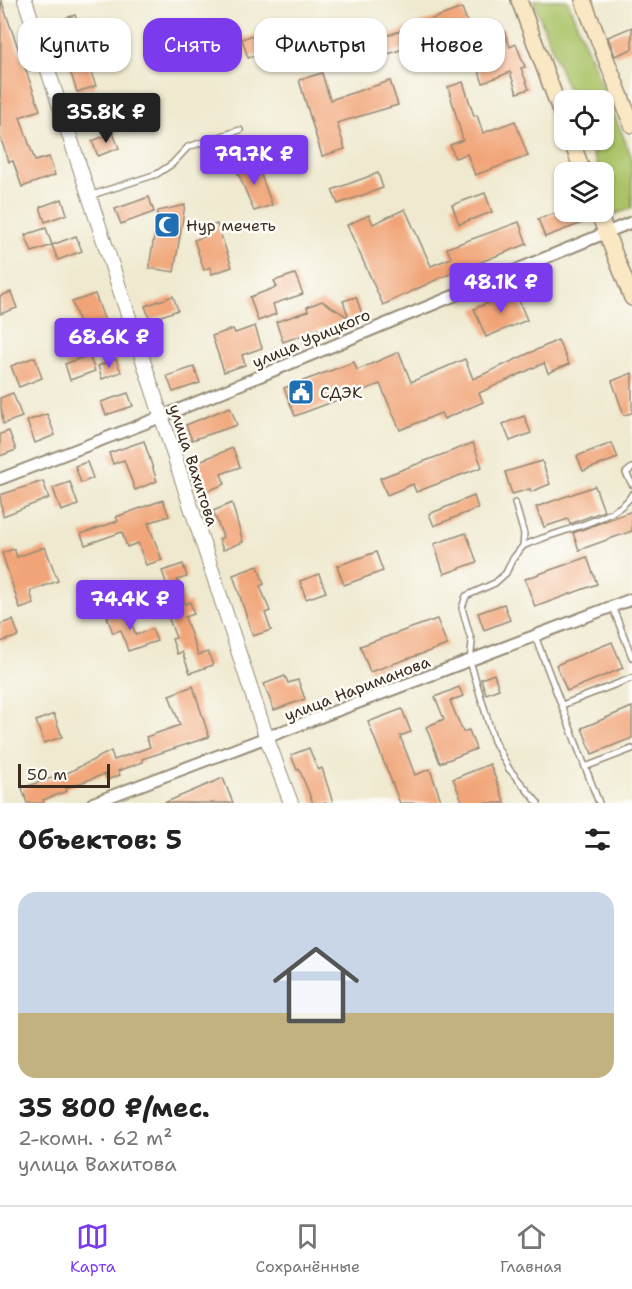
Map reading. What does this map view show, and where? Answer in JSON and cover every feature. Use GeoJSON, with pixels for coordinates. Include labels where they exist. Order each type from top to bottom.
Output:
{"type":"FeatureCollection","features":[{"type":"Feature","properties":{"kind":"main road"},"geometry":{"type":"LineString","coordinates":[[519,0],[554,94]]}},
{"type":"Feature","properties":{"kind":"main road"},"geometry":{"type":"LineString","coordinates":[[583,0],[632,124]]}},
{"type":"Feature","properties":{"kind":"main road"},"geometry":{"type":"LineString","coordinates":[[602,222],[632,298]]}},
{"type":"Feature","properties":{"kind":"street","name":"улица Вахитова"},"geometry":{"type":"LineString","coordinates":[[25,0],[267,739],[291,803]]}},
{"type":"Feature","properties":{"kind":"street","name":"улица Урицкого"},"geometry":{"type":"LineString","coordinates":[[0,479],[161,417],[632,222]]}},
{"type":"Feature","properties":{"kind":"street","name":"улица Нариманова"},"geometry":{"type":"LineString","coordinates":[[93,803],[632,599]]}},
{"type":"Feature","properties":{"kind":"lane"},"geometry":{"type":"LineString","coordinates":[[88,196],[157,174],[172,164],[188,147],[240,130]]}},
{"type":"Feature","properties":{"kind":"lane"},"geometry":{"type":"LineString","coordinates":[[632,468],[626,473],[632,484]]}},
{"type":"Feature","properties":{"kind":"lane"},"geometry":{"type":"LineString","coordinates":[[538,803],[498,752],[470,661],[472,643],[462,608],[466,596],[495,583],[506,573],[512,560],[523,546],[614,512],[629,500],[632,494]]}},
{"type":"Feature","properties":{"kind":"lane"},"geometry":{"type":"LineString","coordinates":[[514,503],[524,534],[523,546]]}},
{"type":"Feature","properties":{"kind":"lane"},"geometry":{"type":"LineString","coordinates":[[612,606],[632,657]]}},
{"type":"Feature","properties":{"kind":"lane"},"geometry":{"type":"LineString","coordinates":[[535,636],[599,803]]}},
{"type":"Feature","properties":{"kind":"lane"},"geometry":{"type":"LineString","coordinates":[[562,705],[632,678]]}},
{"type":"Feature","properties":{"kind":"lane"},"geometry":{"type":"LineString","coordinates":[[585,767],[632,749]]}},
{"type":"Feature","properties":{"kind":"green space"},"geometry":{"type":"Polygon","coordinates":[[[533,0],[567,0],[604,90],[568,90],[533,0]]]}},
{"type":"Feature","properties":{"kind":"green space"},"geometry":{"type":"Polygon","coordinates":[[[614,114],[632,158],[632,208],[616,214],[614,209],[614,162],[596,162],[591,150],[614,150],[614,114]]]}},
{"type":"Feature","properties":{"kind":"building"},"geometry":{"type":"Polygon","coordinates":[[[1,0],[18,48],[18,72],[27,72],[40,110],[20,117],[35,161],[49,157],[55,175],[22,187],[13,161],[9,162],[0,137],[1,0]]]}},
{"type":"Feature","properties":{"kind":"building"},"geometry":{"type":"Polygon","coordinates":[[[462,8],[466,18],[435,18],[462,8]]]}},
{"type":"Feature","properties":{"kind":"building"},"geometry":{"type":"Polygon","coordinates":[[[632,27],[632,49],[615,56],[608,37],[632,27]]]}},
{"type":"Feature","properties":{"kind":"building"},"geometry":{"type":"Polygon","coordinates":[[[399,31],[399,50],[389,54],[387,36],[399,31]]]}},
{"type":"Feature","properties":{"kind":"building"},"geometry":{"type":"Polygon","coordinates":[[[505,33],[510,47],[516,44],[525,67],[521,68],[529,89],[517,93],[510,72],[483,83],[479,72],[505,72],[505,33]]]}},
{"type":"Feature","properties":{"kind":"building"},"geometry":{"type":"Polygon","coordinates":[[[254,35],[254,56],[248,58],[242,39],[254,35]]]}},
{"type":"Feature","properties":{"kind":"building"},"geometry":{"type":"Polygon","coordinates":[[[70,72],[91,72],[96,86],[77,92],[70,72]]]}},
{"type":"Feature","properties":{"kind":"building"},"geometry":{"type":"Polygon","coordinates":[[[322,73],[330,100],[390,81],[398,105],[337,123],[345,149],[322,156],[299,80],[322,73]]]}},
{"type":"Feature","properties":{"kind":"building"},"geometry":{"type":"Polygon","coordinates":[[[463,82],[474,116],[477,115],[483,133],[515,121],[528,156],[475,175],[467,154],[455,158],[450,145],[463,140],[448,87],[463,82]]]}},
{"type":"Feature","properties":{"kind":"building"},"geometry":{"type":"Polygon","coordinates":[[[106,100],[111,111],[85,122],[81,111],[106,100]]]}},
{"type":"Feature","properties":{"kind":"building"},"geometry":{"type":"Polygon","coordinates":[[[113,133],[119,148],[98,156],[92,141],[113,133]]]}},
{"type":"Feature","properties":{"kind":"building"},"geometry":{"type":"Polygon","coordinates":[[[256,161],[272,205],[254,211],[236,168],[256,161]]]}},
{"type":"Feature","properties":{"kind":"building"},"geometry":{"type":"Polygon","coordinates":[[[378,173],[383,188],[338,204],[332,190],[378,173]]]}},
{"type":"Feature","properties":{"kind":"building"},"geometry":{"type":"Polygon","coordinates":[[[485,193],[492,212],[459,224],[452,205],[485,193]]]}},
{"type":"Feature","properties":{"kind":"building"},"geometry":{"type":"Polygon","coordinates":[[[149,197],[154,212],[121,224],[115,209],[149,197]]]}},
{"type":"Feature","properties":{"kind":"building"},"geometry":{"type":"Polygon","coordinates":[[[62,199],[67,214],[45,222],[40,207],[62,199]]]}},
{"type":"Feature","properties":{"kind":"building"},"geometry":{"type":"Polygon","coordinates":[[[185,205],[174,272],[149,268],[158,211],[185,205]]]}},
{"type":"Feature","properties":{"kind":"building"},"geometry":{"type":"Polygon","coordinates":[[[405,209],[431,266],[451,258],[447,248],[519,222],[527,244],[440,278],[383,305],[347,225],[369,215],[373,224],[405,209]]]}},
{"type":"Feature","properties":{"kind":"building"},"geometry":{"type":"Polygon","coordinates":[[[554,214],[554,222],[582,223],[545,237],[538,219],[554,214]]]}},
{"type":"Feature","properties":{"kind":"building"},"geometry":{"type":"Polygon","coordinates":[[[217,224],[232,267],[212,274],[210,267],[204,270],[194,240],[207,236],[204,228],[217,224]]]}},
{"type":"Feature","properties":{"kind":"building"},"geometry":{"type":"Polygon","coordinates":[[[46,228],[52,245],[32,252],[25,235],[46,228]]]}},
{"type":"Feature","properties":{"kind":"building"},"geometry":{"type":"Polygon","coordinates":[[[76,236],[82,251],[58,260],[52,245],[76,236]]]}},
{"type":"Feature","properties":{"kind":"building"},"geometry":{"type":"Polygon","coordinates":[[[295,274],[303,294],[273,304],[276,314],[258,321],[250,297],[277,287],[274,281],[295,274]]]}},
{"type":"Feature","properties":{"kind":"building"},"geometry":{"type":"Polygon","coordinates":[[[515,291],[527,320],[486,337],[474,309],[515,291]]]}},
{"type":"Feature","properties":{"kind":"building"},"geometry":{"type":"Polygon","coordinates":[[[11,292],[17,308],[0,314],[0,296],[11,292]]]}},
{"type":"Feature","properties":{"kind":"building"},"geometry":{"type":"Polygon","coordinates":[[[95,294],[109,332],[80,342],[76,332],[82,331],[72,302],[95,294]]]}},
{"type":"Feature","properties":{"kind":"building"},"geometry":{"type":"Polygon","coordinates":[[[173,296],[178,310],[150,320],[145,306],[173,296]]]}},
{"type":"Feature","properties":{"kind":"building"},"geometry":{"type":"Polygon","coordinates":[[[356,297],[362,314],[283,342],[276,322],[308,311],[307,307],[322,301],[349,318],[343,301],[356,297]]]}},
{"type":"Feature","properties":{"kind":"building"},"geometry":{"type":"Polygon","coordinates":[[[255,326],[262,348],[242,355],[245,365],[224,372],[212,336],[233,329],[235,333],[255,326]]]}},
{"type":"Feature","properties":{"kind":"building"},"geometry":{"type":"Polygon","coordinates":[[[558,340],[569,364],[548,373],[544,363],[479,393],[483,402],[444,419],[441,413],[400,430],[380,384],[295,416],[284,388],[354,362],[357,370],[399,352],[411,382],[465,359],[473,379],[558,340]]]}},
{"type":"Feature","properties":{"kind":"building"},"geometry":{"type":"Polygon","coordinates":[[[89,355],[95,371],[70,380],[65,364],[89,355]]]}},
{"type":"Feature","properties":{"kind":"building"},"geometry":{"type":"Polygon","coordinates":[[[35,357],[42,378],[19,387],[11,366],[35,357]]]}},
{"type":"Feature","properties":{"kind":"building"},"geometry":{"type":"Polygon","coordinates":[[[116,359],[121,372],[102,379],[98,366],[116,359]]]}},
{"type":"Feature","properties":{"kind":"building"},"geometry":{"type":"Polygon","coordinates":[[[194,367],[200,383],[173,392],[167,376],[194,367]]]}},
{"type":"Feature","properties":{"kind":"building"},"geometry":{"type":"Polygon","coordinates":[[[632,373],[632,413],[624,415],[612,381],[632,373]]]}},
{"type":"Feature","properties":{"kind":"building"},"geometry":{"type":"Polygon","coordinates":[[[13,393],[22,417],[3,424],[0,398],[13,393]]]}},
{"type":"Feature","properties":{"kind":"building"},"geometry":{"type":"Polygon","coordinates":[[[128,393],[133,406],[106,415],[101,402],[128,393]]]}},
{"type":"Feature","properties":{"kind":"building"},"geometry":{"type":"Polygon","coordinates":[[[230,407],[237,425],[192,440],[186,425],[230,407]]]}},
{"type":"Feature","properties":{"kind":"building"},"geometry":{"type":"Polygon","coordinates":[[[47,414],[55,435],[35,443],[27,421],[47,414]]]}},
{"type":"Feature","properties":{"kind":"building"},"geometry":{"type":"Polygon","coordinates":[[[524,416],[531,433],[510,441],[503,424],[524,416]]]}},
{"type":"Feature","properties":{"kind":"building"},"geometry":{"type":"Polygon","coordinates":[[[9,431],[16,450],[0,456],[0,434],[9,431]]]}},
{"type":"Feature","properties":{"kind":"building"},"geometry":{"type":"Polygon","coordinates":[[[144,441],[157,481],[135,490],[124,460],[113,464],[109,453],[144,441]]]}},
{"type":"Feature","properties":{"kind":"building"},"geometry":{"type":"Polygon","coordinates":[[[473,443],[482,467],[416,492],[413,484],[387,495],[380,478],[473,443]]]}},
{"type":"Feature","properties":{"kind":"building"},"geometry":{"type":"Polygon","coordinates":[[[612,443],[618,458],[583,471],[577,456],[612,443]]]}},
{"type":"Feature","properties":{"kind":"building"},"geometry":{"type":"Polygon","coordinates":[[[233,448],[240,467],[221,474],[225,484],[205,492],[194,463],[233,448]]]}},
{"type":"Feature","properties":{"kind":"building"},"geometry":{"type":"Polygon","coordinates":[[[542,461],[550,484],[531,492],[530,489],[512,494],[505,472],[542,461]]]}},
{"type":"Feature","properties":{"kind":"building"},"geometry":{"type":"Polygon","coordinates":[[[87,462],[93,478],[81,483],[75,466],[87,462]]]}},
{"type":"Feature","properties":{"kind":"building"},"geometry":{"type":"Polygon","coordinates":[[[43,481],[49,498],[3,516],[0,495],[43,481]]]}},
{"type":"Feature","properties":{"kind":"building"},"geometry":{"type":"Polygon","coordinates":[[[70,482],[78,505],[61,511],[53,488],[70,482]]]}},
{"type":"Feature","properties":{"kind":"building"},"geometry":{"type":"Polygon","coordinates":[[[595,486],[604,511],[570,524],[568,519],[544,527],[536,507],[595,486]]]}},
{"type":"Feature","properties":{"kind":"building"},"geometry":{"type":"Polygon","coordinates":[[[474,496],[478,508],[434,526],[429,514],[474,496]]]}},
{"type":"Feature","properties":{"kind":"building"},"geometry":{"type":"Polygon","coordinates":[[[163,500],[169,516],[148,523],[162,560],[146,565],[138,543],[127,547],[122,532],[85,545],[81,534],[118,521],[116,517],[163,500]]]}},
{"type":"Feature","properties":{"kind":"building"},"geometry":{"type":"Polygon","coordinates":[[[232,503],[243,542],[223,550],[219,539],[223,537],[213,511],[232,503]]]}},
{"type":"Feature","properties":{"kind":"building"},"geometry":{"type":"Polygon","coordinates":[[[632,511],[632,531],[579,550],[573,533],[632,511]]]}},
{"type":"Feature","properties":{"kind":"building"},"geometry":{"type":"Polygon","coordinates":[[[466,533],[477,562],[444,574],[434,544],[466,533]]]}},
{"type":"Feature","properties":{"kind":"building"},"geometry":{"type":"Polygon","coordinates":[[[45,547],[58,581],[30,591],[34,604],[20,609],[2,553],[14,549],[17,557],[45,547]]]}},
{"type":"Feature","properties":{"kind":"building"},"geometry":{"type":"Polygon","coordinates":[[[376,552],[383,571],[344,585],[337,566],[376,552]]]}},
{"type":"Feature","properties":{"kind":"building"},"geometry":{"type":"Polygon","coordinates":[[[587,557],[597,584],[535,607],[525,579],[587,557]]]}},
{"type":"Feature","properties":{"kind":"building"},"geometry":{"type":"Polygon","coordinates":[[[183,564],[187,577],[177,580],[185,604],[190,602],[194,614],[185,617],[198,655],[208,652],[213,665],[190,673],[182,652],[177,654],[172,639],[176,638],[166,611],[171,609],[164,589],[168,588],[162,571],[183,564]]]}},
{"type":"Feature","properties":{"kind":"building"},"geometry":{"type":"Polygon","coordinates":[[[258,566],[264,584],[260,586],[270,611],[265,613],[271,630],[253,636],[233,575],[258,566]]]}},
{"type":"Feature","properties":{"kind":"building"},"geometry":{"type":"Polygon","coordinates":[[[319,574],[326,592],[306,599],[300,581],[319,574]]]}},
{"type":"Feature","properties":{"kind":"building"},"geometry":{"type":"Polygon","coordinates":[[[504,604],[510,620],[484,630],[478,613],[504,604]]]}},
{"type":"Feature","properties":{"kind":"building"},"geometry":{"type":"Polygon","coordinates":[[[127,610],[136,635],[152,629],[157,641],[128,651],[121,630],[113,633],[107,617],[127,610]]]}},
{"type":"Feature","properties":{"kind":"building"},"geometry":{"type":"Polygon","coordinates":[[[437,619],[447,645],[370,672],[360,646],[437,619]]]}},
{"type":"Feature","properties":{"kind":"building"},"geometry":{"type":"Polygon","coordinates":[[[13,620],[19,636],[0,642],[0,624],[13,620]]]}},
{"type":"Feature","properties":{"kind":"building"},"geometry":{"type":"Polygon","coordinates":[[[612,642],[623,668],[567,691],[556,665],[612,642]]]}},
{"type":"Feature","properties":{"kind":"building"},"geometry":{"type":"Polygon","coordinates":[[[494,674],[499,689],[486,694],[481,679],[494,674]]]}},
{"type":"Feature","properties":{"kind":"building"},"geometry":{"type":"Polygon","coordinates":[[[285,676],[288,683],[298,680],[305,699],[274,710],[264,684],[285,676]]]}},
{"type":"Feature","properties":{"kind":"building"},"geometry":{"type":"Polygon","coordinates":[[[193,686],[209,737],[142,759],[143,762],[118,771],[120,775],[107,780],[105,774],[66,788],[67,791],[43,800],[44,803],[27,803],[22,788],[69,772],[111,751],[114,760],[150,747],[146,737],[180,725],[169,695],[193,686]]]}},
{"type":"Feature","properties":{"kind":"building"},"geometry":{"type":"Polygon","coordinates":[[[459,687],[463,696],[450,701],[463,732],[469,730],[476,749],[440,763],[426,727],[444,719],[435,697],[459,687]]]}},
{"type":"Feature","properties":{"kind":"building"},"geometry":{"type":"Polygon","coordinates":[[[632,707],[632,738],[592,754],[582,728],[632,707]]]}},
{"type":"Feature","properties":{"kind":"building"},"geometry":{"type":"Polygon","coordinates":[[[402,709],[411,732],[400,736],[415,775],[430,769],[442,803],[400,803],[368,722],[402,709]]]}},
{"type":"Feature","properties":{"kind":"building"},"geometry":{"type":"Polygon","coordinates":[[[54,714],[62,737],[44,743],[36,721],[54,714]]]}},
{"type":"Feature","properties":{"kind":"building"},"geometry":{"type":"Polygon","coordinates":[[[309,748],[318,770],[322,768],[333,803],[313,803],[299,769],[297,770],[291,755],[309,748]]]}},
{"type":"Feature","properties":{"kind":"building"},"geometry":{"type":"Polygon","coordinates":[[[490,764],[505,803],[463,803],[453,779],[490,764]]]}},
{"type":"Feature","properties":{"kind":"building"},"geometry":{"type":"Polygon","coordinates":[[[223,778],[233,803],[164,803],[223,778]]]}},
{"type":"Feature","properties":{"kind":"place","name":"Нур мечеть"},"geometry":{"type":"Point","coordinates":[167,225]}},
{"type":"Feature","properties":{"kind":"place","name":"СДЭК"},"geometry":{"type":"Point","coordinates":[301,392]}}]}
